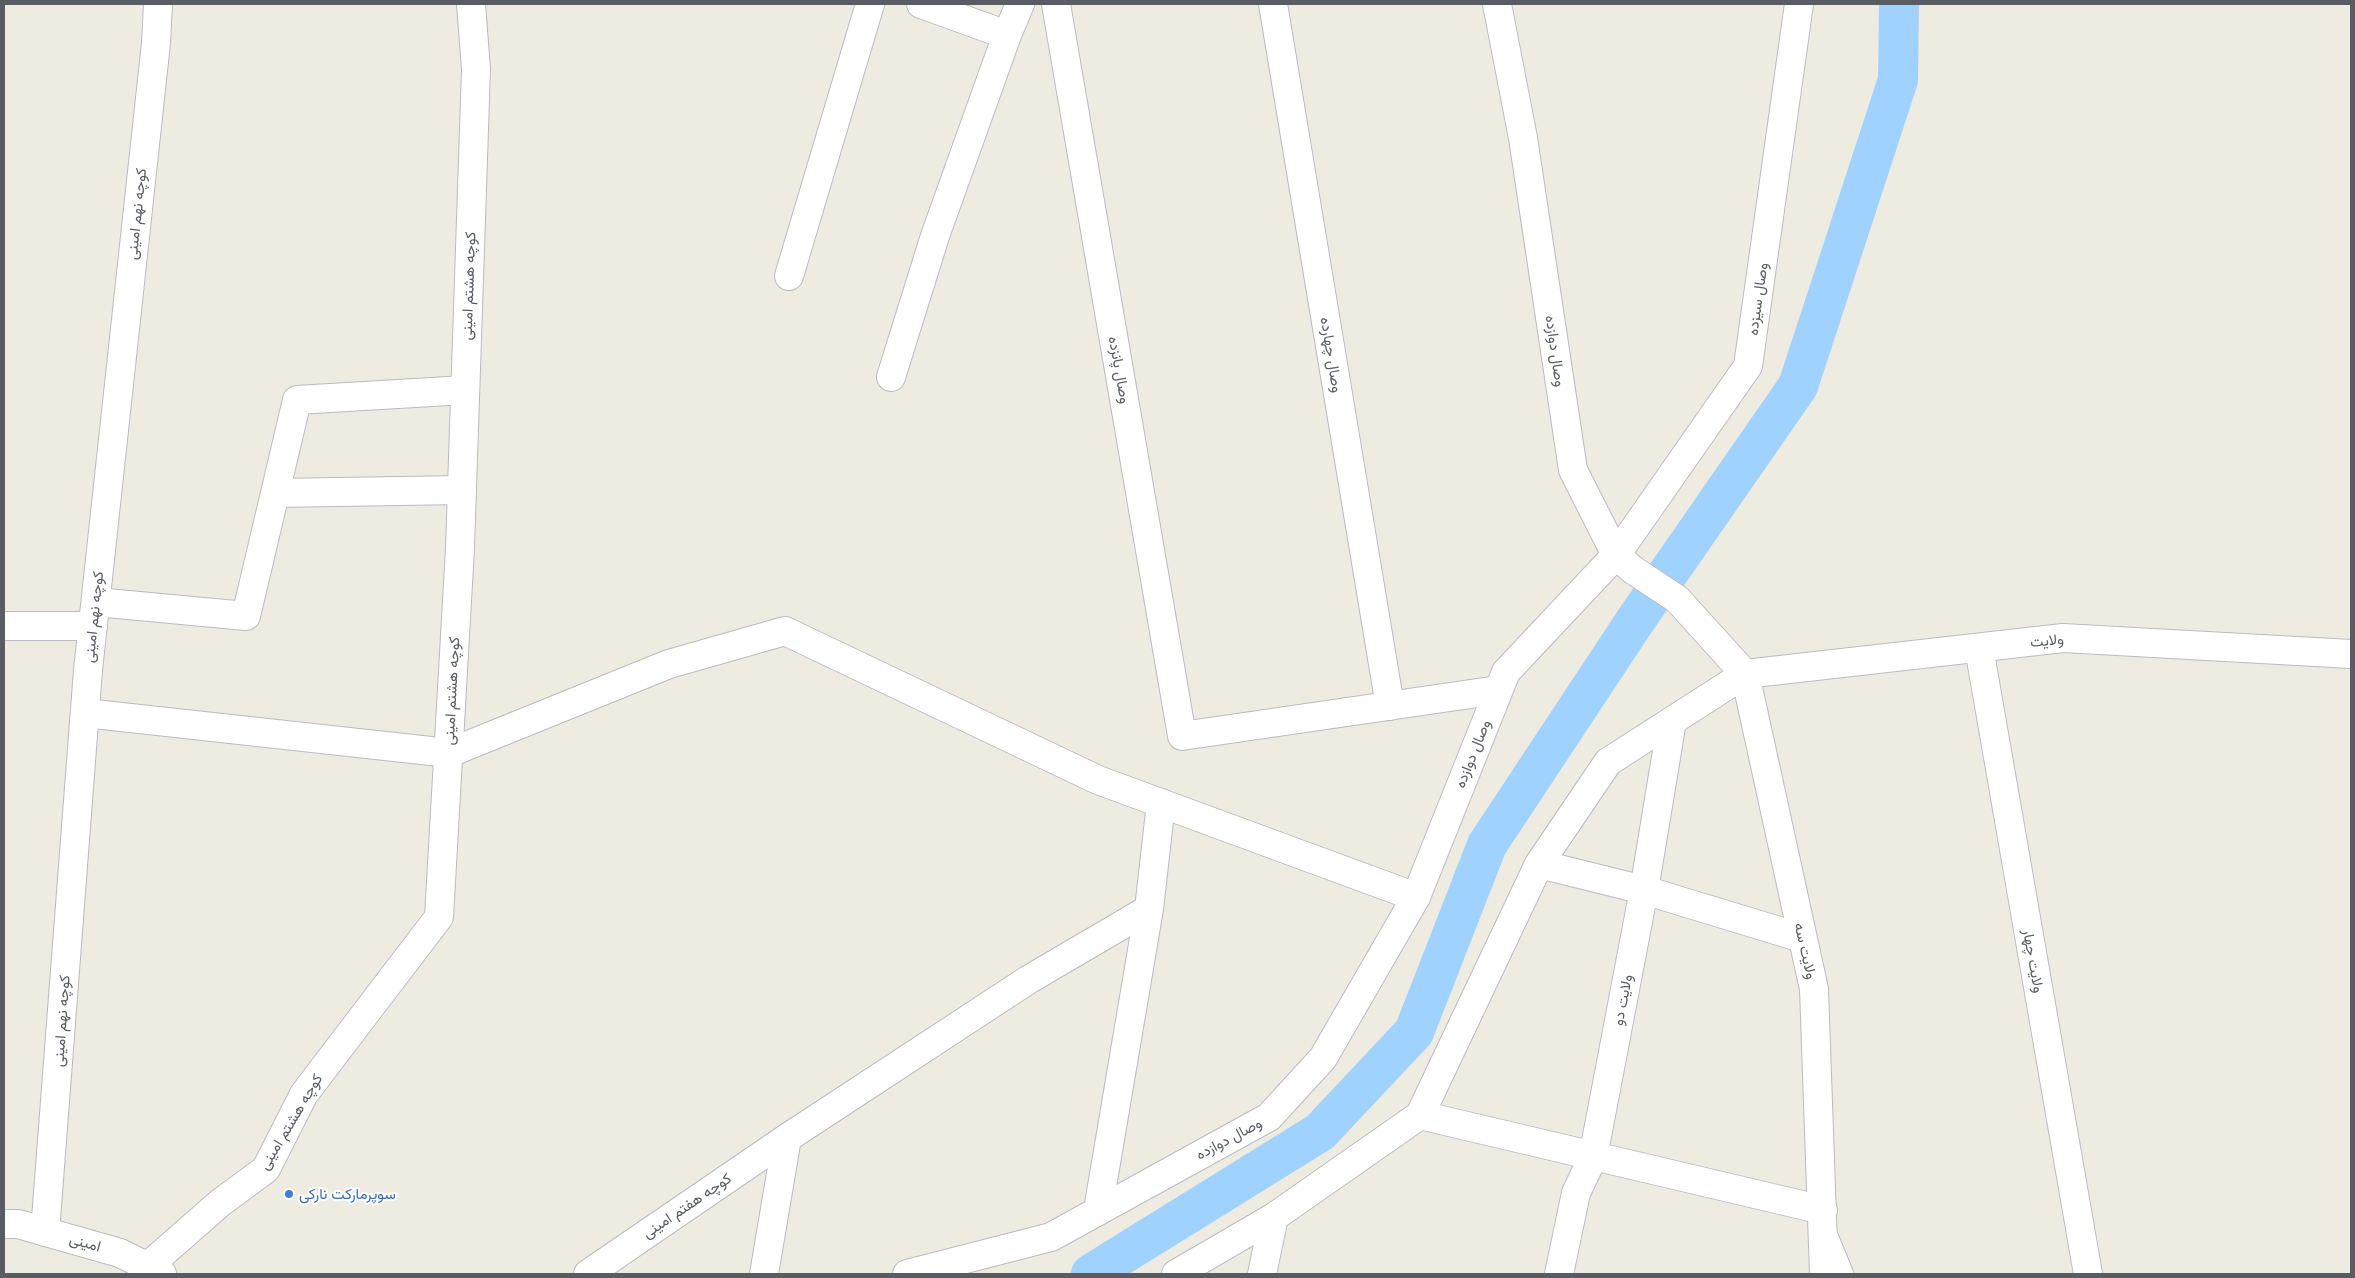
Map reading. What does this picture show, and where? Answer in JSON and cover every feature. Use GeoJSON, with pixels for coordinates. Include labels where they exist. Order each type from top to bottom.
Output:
{"type":"FeatureCollection","features":[{"type":"Feature","properties":{"kind":"street","name":"کوچه نهم امینی"},"geometry":{"type":"LineString","coordinates":[[45,1232],[94,614],[156,43],[158,4]]}},
{"type":"Feature","properties":{"kind":"street","name":"کوچه هشتم امینی"},"geometry":{"type":"LineString","coordinates":[[155,1271],[220,1203],[266,1169],[304,1094],[439,917],[462,490],[476,69],[471,4]]}},
{"type":"Feature","properties":{"kind":"street"},"geometry":{"type":"LineString","coordinates":[[789,276],[870,4]]}},
{"type":"Feature","properties":{"kind":"street"},"geometry":{"type":"LineString","coordinates":[[921,4],[1006,35]]}},
{"type":"Feature","properties":{"kind":"street"},"geometry":{"type":"LineString","coordinates":[[891,377],[935,236],[1006,35],[1020,4]]}},
{"type":"Feature","properties":{"kind":"street","name":"وصال پانزده"},"geometry":{"type":"LineString","coordinates":[[1056,4],[1182,736],[1390,706]]}},
{"type":"Feature","properties":{"kind":"street","name":"وصال چهارده"},"geometry":{"type":"LineString","coordinates":[[1273,4],[1390,706]]}},
{"type":"Feature","properties":{"kind":"street","name":"وصال دوازده"},"geometry":{"type":"LineString","coordinates":[[907,1274],[1051,1237],[1269,1118],[1323,1058],[1416,897],[1506,672],[1624,563],[1573,470],[1523,138],[1497,4]]}},
{"type":"Feature","properties":{"kind":"street","name":"وصال سیزده"},"geometry":{"type":"LineString","coordinates":[[1624,563],[1748,366],[1799,4]]}},
{"type":"Feature","properties":{"kind":"street"},"geometry":{"type":"LineString","coordinates":[[4,626],[94,614],[246,616],[297,400],[465,390]]}},
{"type":"Feature","properties":{"kind":"street"},"geometry":{"type":"LineString","coordinates":[[275,493],[462,490]]}},
{"type":"Feature","properties":{"kind":"street"},"geometry":{"type":"LineString","coordinates":[[1176,1274],[1274,1217],[1420,1115],[1539,864],[1608,762],[1745,674],[1677,599],[1624,563]]}},
{"type":"Feature","properties":{"kind":"street"},"geometry":{"type":"LineString","coordinates":[[85,713],[449,753],[669,664],[785,631],[1098,780],[1416,897]]}},
{"type":"Feature","properties":{"kind":"street","name":"ولایت"},"geometry":{"type":"LineString","coordinates":[[1745,674],[2063,638],[2351,654]]}},
{"type":"Feature","properties":{"kind":"street","name":"ولایت چهار"},"geometry":{"type":"LineString","coordinates":[[1979,648],[2088,1274]]}},
{"type":"Feature","properties":{"kind":"street","name":"ولایت سه"},"geometry":{"type":"LineString","coordinates":[[1745,674],[1814,988],[1824,1274]]}},
{"type":"Feature","properties":{"kind":"street"},"geometry":{"type":"LineString","coordinates":[[1390,706],[1498,690]]}},
{"type":"Feature","properties":{"kind":"street","name":"ولایت دو"},"geometry":{"type":"LineString","coordinates":[[1559,1274],[1576,1193],[1593,1157],[1644,890],[1672,721]]}},
{"type":"Feature","properties":{"kind":"street"},"geometry":{"type":"LineString","coordinates":[[1098,1210],[1149,909],[1160,803]]}},
{"type":"Feature","properties":{"kind":"street"},"geometry":{"type":"LineString","coordinates":[[1539,864],[1644,890],[1802,938]]}},
{"type":"Feature","properties":{"kind":"street","name":"کوچه هفتم امینی"},"geometry":{"type":"LineString","coordinates":[[588,1274],[787,1138],[1028,980],[1149,909]]}},
{"type":"Feature","properties":{"kind":"street"},"geometry":{"type":"LineString","coordinates":[[1420,1115],[1593,1157],[1822,1222],[1839,1274]]}},
{"type":"Feature","properties":{"kind":"street"},"geometry":{"type":"LineString","coordinates":[[764,1274],[787,1138]]}},
{"type":"Feature","properties":{"kind":"street"},"geometry":{"type":"LineString","coordinates":[[1262,1274],[1274,1217]]}},
{"type":"Feature","properties":{"kind":"street","name":"امینی"},"geometry":{"type":"LineString","coordinates":[[4,1224],[18,1224],[120,1253],[155,1271]]}},
{"type":"Feature","properties":{"kind":"waterway"},"geometry":{"type":"LineString","coordinates":[[1091,1274],[1320,1132],[1414,1032],[1487,845],[1635,621],[1798,386],[1898,80],[1899,4]]}},
{"type":"Feature","properties":{"kind":"place","name":"سوپرمارکت نارکی"},"geometry":{"type":"Point","coordinates":[289,1194]}}]}
